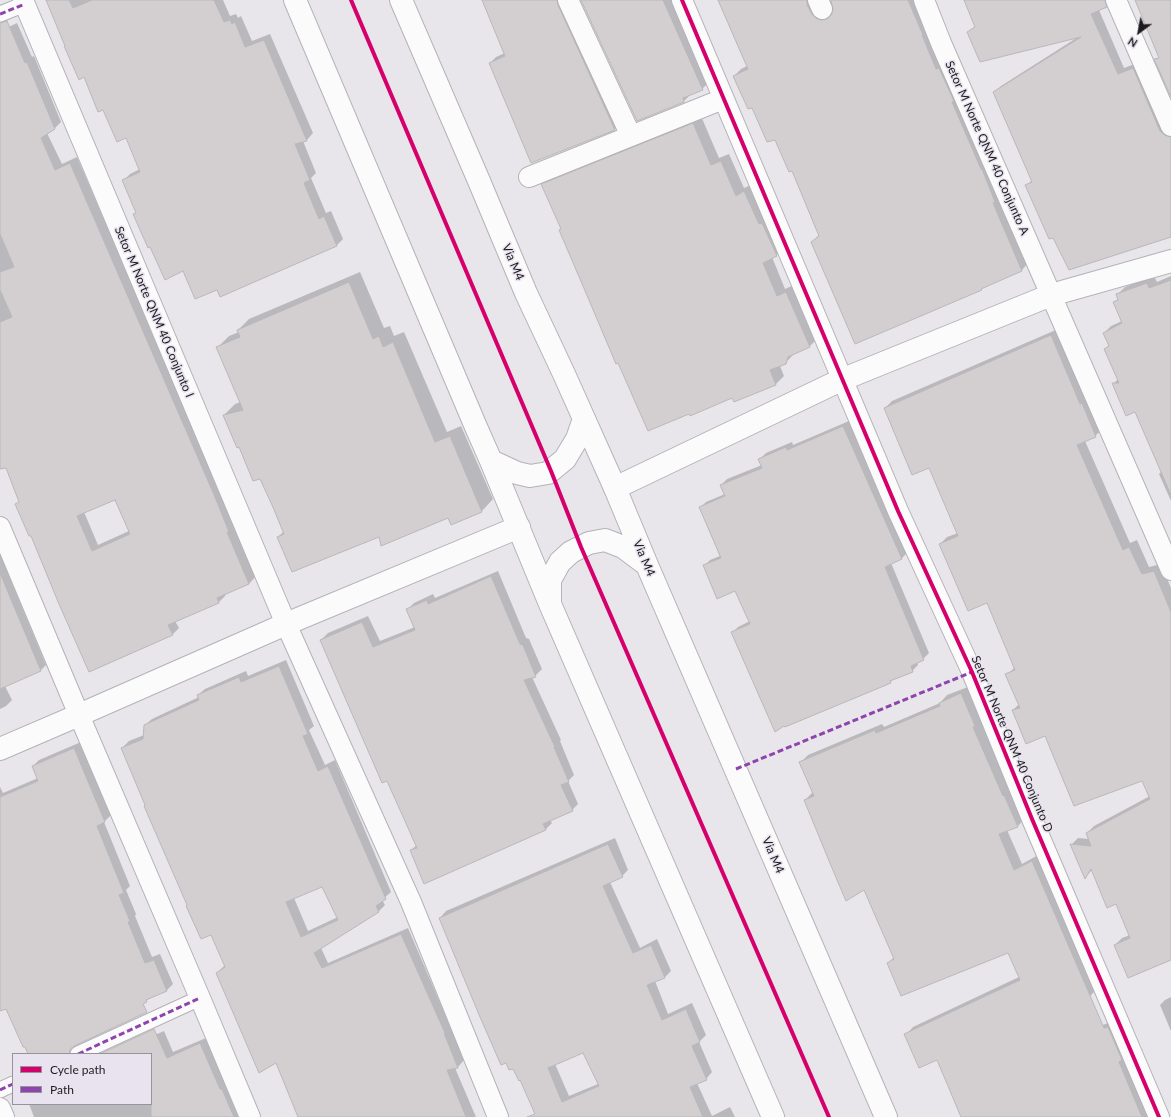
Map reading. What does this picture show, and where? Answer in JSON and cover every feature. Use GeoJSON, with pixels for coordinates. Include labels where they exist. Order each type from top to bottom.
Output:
{"type":"FeatureCollection","features":[{"type":"Feature","properties":{"kind":"main road"},"geometry":{"type":"LineString","coordinates":[[295,0],[519,527],[550,604],[773,1117]]}},
{"type":"Feature","properties":{"kind":"main road","name":"Via M4"},"geometry":{"type":"LineString","coordinates":[[401,0],[526,294],[615,488],[886,1117]]}},
{"type":"Feature","properties":{"kind":"main road"},"geometry":{"type":"LineString","coordinates":[[615,488],[841,380],[1051,295],[1171,260]]}},
{"type":"Feature","properties":{"kind":"main road"},"geometry":{"type":"LineString","coordinates":[[491,461],[517,473],[530,476],[548,473],[565,459],[577,439],[584,419]]}},
{"type":"Feature","properties":{"kind":"main road"},"geometry":{"type":"LineString","coordinates":[[0,748],[79,716],[286,624],[519,527]]}},
{"type":"Feature","properties":{"kind":"main road"},"geometry":{"type":"LineString","coordinates":[[550,604],[550,580],[560,562],[571,552],[589,543],[604,540],[623,547],[647,565]]}},
{"type":"Feature","properties":{"kind":"street"},"geometry":{"type":"LineString","coordinates":[[568,0],[631,136]]}},
{"type":"Feature","properties":{"kind":"street","name":"Setor M Norte QNM 40 Conjunto D"},"geometry":{"type":"LineString","coordinates":[[682,0],[841,380],[898,511],[972,672],[1032,819],[1159,1117]]}},
{"type":"Feature","properties":{"kind":"street","name":"Setor M Norte QNM 40 Conjunto A"},"geometry":{"type":"LineString","coordinates":[[924,0],[944,50],[1171,570]]}},
{"type":"Feature","properties":{"kind":"street"},"geometry":{"type":"LineString","coordinates":[[1116,0],[1171,126]]}},
{"type":"Feature","properties":{"kind":"street"},"geometry":{"type":"LineString","coordinates":[[0,14],[24,2]]}},
{"type":"Feature","properties":{"kind":"street","name":"Setor M Norte QNM 40 Conjunto I"},"geometry":{"type":"LineString","coordinates":[[24,2],[286,624],[411,902],[498,1117]]}},
{"type":"Feature","properties":{"kind":"street"},"geometry":{"type":"LineString","coordinates":[[529,177],[723,99]]}},
{"type":"Feature","properties":{"kind":"street"},"geometry":{"type":"LineString","coordinates":[[0,527],[250,1117]]}},
{"type":"Feature","properties":{"kind":"street"},"geometry":{"type":"LineString","coordinates":[[80,1053],[200,998]]}},
{"type":"Feature","properties":{"kind":"street"},"geometry":{"type":"LineString","coordinates":[[0,1090],[12,1084]]}},
{"type":"Feature","properties":{"kind":"street"},"geometry":{"type":"LineString","coordinates":[[0,1108],[4,1117]]}},
{"type":"Feature","properties":{"kind":"building"},"geometry":{"type":"Polygon","coordinates":[[[46,0],[69,0],[73,8],[92,0],[214,0],[224,22],[230,20],[232,24],[235,22],[245,47],[264,40],[307,141],[295,144],[310,180],[304,183],[319,219],[324,216],[337,246],[220,297],[217,290],[195,299],[183,271],[165,280],[150,247],[148,248],[133,214],[136,213],[122,180],[140,172],[126,138],[117,142],[103,110],[98,112],[84,77],[79,80],[46,0]]]}},
{"type":"Feature","properties":{"kind":"building"},"geometry":{"type":"Polygon","coordinates":[[[482,0],[557,0],[615,130],[531,163],[489,63],[505,56],[482,0]]]}},
{"type":"Feature","properties":{"kind":"building"},"geometry":{"type":"Polygon","coordinates":[[[581,0],[663,0],[703,90],[683,98],[684,102],[637,121],[581,0]]]}},
{"type":"Feature","properties":{"kind":"building"},"geometry":{"type":"Polygon","coordinates":[[[718,0],[807,0],[807,5],[812,14],[821,20],[827,19],[831,15],[833,10],[831,0],[908,0],[936,69],[939,68],[954,101],[952,102],[982,169],[995,202],[993,203],[1022,271],[981,289],[982,290],[855,344],[811,242],[819,236],[792,171],[789,172],[775,140],[767,142],[752,108],[748,109],[733,76],[748,69],[718,0]]]}},
{"type":"Feature","properties":{"kind":"building"},"geometry":{"type":"Polygon","coordinates":[[[964,0],[1105,0],[1107,7],[1091,14],[1118,74],[1133,68],[1160,131],[1171,137],[1171,237],[1069,270],[1053,238],[1049,239],[1025,185],[1032,182],[993,92],[1081,37],[980,62],[967,32],[975,27],[964,0]]]}},
{"type":"Feature","properties":{"kind":"building"},"geometry":{"type":"Polygon","coordinates":[[[1135,0],[1171,0],[1171,97],[1154,59],[1159,58],[1135,0]]]}},
{"type":"Feature","properties":{"kind":"building"},"geometry":{"type":"Polygon","coordinates":[[[7,21],[25,63],[27,62],[55,129],[41,138],[55,170],[70,163],[215,497],[229,532],[227,532],[249,584],[217,598],[219,603],[168,625],[173,635],[89,672],[31,536],[29,536],[15,504],[19,502],[6,468],[0,469],[0,322],[12,317],[0,290],[0,272],[14,267],[0,234],[0,23],[7,21]],[[115,500],[77,516],[92,551],[130,534],[115,500]]]}},
{"type":"Feature","properties":{"kind":"building"},"geometry":{"type":"Polygon","coordinates":[[[693,123],[711,165],[721,161],[736,196],[744,191],[759,224],[762,223],[777,256],[763,263],[777,296],[786,292],[810,347],[788,357],[786,364],[770,370],[776,385],[734,402],[732,398],[690,416],[689,414],[648,431],[618,363],[616,364],[541,184],[693,123]]]}},
{"type":"Feature","properties":{"kind":"building"},"geometry":{"type":"Polygon","coordinates":[[[1171,280],[1171,495],[1135,412],[1126,416],[1112,383],[1119,383],[1104,349],[1109,346],[1103,333],[1122,323],[1113,302],[1118,300],[1116,294],[1147,283],[1149,288],[1171,280]]]}},
{"type":"Feature","properties":{"kind":"building"},"geometry":{"type":"Polygon","coordinates":[[[349,282],[373,339],[379,336],[383,347],[393,342],[435,442],[450,436],[482,512],[451,525],[448,518],[381,546],[379,537],[292,572],[277,537],[284,534],[272,505],[260,479],[253,481],[239,447],[237,448],[223,415],[243,410],[216,347],[240,337],[237,330],[349,282]]]}},
{"type":"Feature","properties":{"kind":"building"},"geometry":{"type":"Polygon","coordinates":[[[1051,335],[1080,404],[1082,403],[1096,437],[1077,445],[1123,550],[1129,547],[1142,574],[1154,571],[1171,612],[1171,960],[1128,978],[1114,945],[1130,938],[1116,904],[1107,908],[1091,869],[1085,879],[1070,844],[1091,846],[1086,833],[1150,799],[1142,781],[1074,806],[1045,736],[1026,744],[1012,710],[1020,708],[1005,674],[1015,670],[987,603],[968,611],[939,544],[958,536],[929,468],[912,475],[884,408],[1051,335]]]}},
{"type":"Feature","properties":{"kind":"building"},"geometry":{"type":"Polygon","coordinates":[[[843,426],[902,559],[885,567],[924,660],[911,666],[913,672],[890,681],[891,683],[785,727],[784,726],[775,732],[731,632],[750,624],[735,591],[717,599],[703,565],[721,558],[699,507],[725,496],[720,485],[762,468],[758,459],[786,447],[787,450],[843,426]]]}},
{"type":"Feature","properties":{"kind":"building"},"geometry":{"type":"Polygon","coordinates":[[[0,573],[41,671],[0,689],[0,573]]]}},
{"type":"Feature","properties":{"kind":"building"},"geometry":{"type":"Polygon","coordinates":[[[491,576],[536,677],[524,680],[555,747],[569,782],[561,785],[573,811],[543,824],[546,830],[424,884],[410,850],[417,848],[387,781],[382,783],[320,640],[362,622],[373,647],[415,630],[406,609],[427,600],[428,604],[491,576]]]}},
{"type":"Feature","properties":{"kind":"building"},"geometry":{"type":"Polygon","coordinates":[[[279,666],[308,734],[303,736],[318,771],[328,766],[386,899],[376,906],[379,912],[314,953],[322,968],[401,934],[445,1033],[458,1068],[447,1070],[466,1117],[298,1117],[276,1063],[259,1073],[216,973],[225,967],[211,935],[201,939],[121,748],[143,739],[144,725],[199,700],[197,695],[239,677],[241,682],[279,666]],[[322,887],[286,902],[301,937],[338,920],[322,887]]]}},
{"type":"Feature","properties":{"kind":"building"},"geometry":{"type":"Polygon","coordinates":[[[961,693],[975,726],[973,727],[1018,827],[999,834],[1014,870],[1032,861],[1104,1028],[1108,1027],[1122,1060],[1119,1062],[1142,1117],[961,1117],[937,1060],[919,1068],[904,1034],[1020,980],[1008,953],[901,996],[887,963],[894,959],[864,890],[846,901],[804,800],[814,796],[799,762],[875,730],[876,733],[940,706],[939,703],[961,693]]]}},
{"type":"Feature","properties":{"kind":"building"},"geometry":{"type":"Polygon","coordinates":[[[74,748],[105,822],[97,826],[124,893],[119,895],[130,921],[128,922],[145,963],[154,960],[167,991],[146,1000],[147,1002],[143,1004],[147,1012],[74,1046],[70,1049],[69,1053],[28,1053],[25,1047],[23,1047],[6,1009],[0,1011],[0,797],[38,781],[32,766],[74,748]]]}},
{"type":"Feature","properties":{"kind":"building"},"geometry":{"type":"Polygon","coordinates":[[[608,844],[623,877],[603,886],[633,953],[651,945],[665,978],[647,985],[662,1020],[686,1009],[700,1042],[692,1046],[707,1080],[690,1087],[703,1117],[527,1117],[535,1114],[520,1080],[519,1081],[513,1069],[509,1070],[506,1063],[501,1065],[439,918],[608,844]],[[583,1053],[548,1068],[562,1102],[599,1086],[583,1053]]]}},
{"type":"Feature","properties":{"kind":"building"},"geometry":{"type":"Polygon","coordinates":[[[154,1029],[167,1058],[200,1043],[234,1117],[151,1117],[152,1053],[102,1053],[154,1029]]]}},
{"type":"Feature","properties":{"kind":"marked path"},"geometry":{"type":"LineString","coordinates":[[0,14],[25,4]]}},
{"type":"Feature","properties":{"kind":"marked path"},"geometry":{"type":"LineString","coordinates":[[736,769],[972,672]]}},
{"type":"Feature","properties":{"kind":"marked path"},"geometry":{"type":"LineString","coordinates":[[80,1053],[200,998]]}},
{"type":"Feature","properties":{"kind":"marked path"},"geometry":{"type":"LineString","coordinates":[[0,1090],[12,1084]]}},
{"type":"Feature","properties":{"kind":"cycle path"},"geometry":{"type":"LineString","coordinates":[[351,0],[551,471],[581,547],[829,1117]]}},
{"type":"Feature","properties":{"kind":"cycle path"},"geometry":{"type":"LineString","coordinates":[[682,0],[898,511],[972,672],[1032,819],[1159,1117]]}}]}
